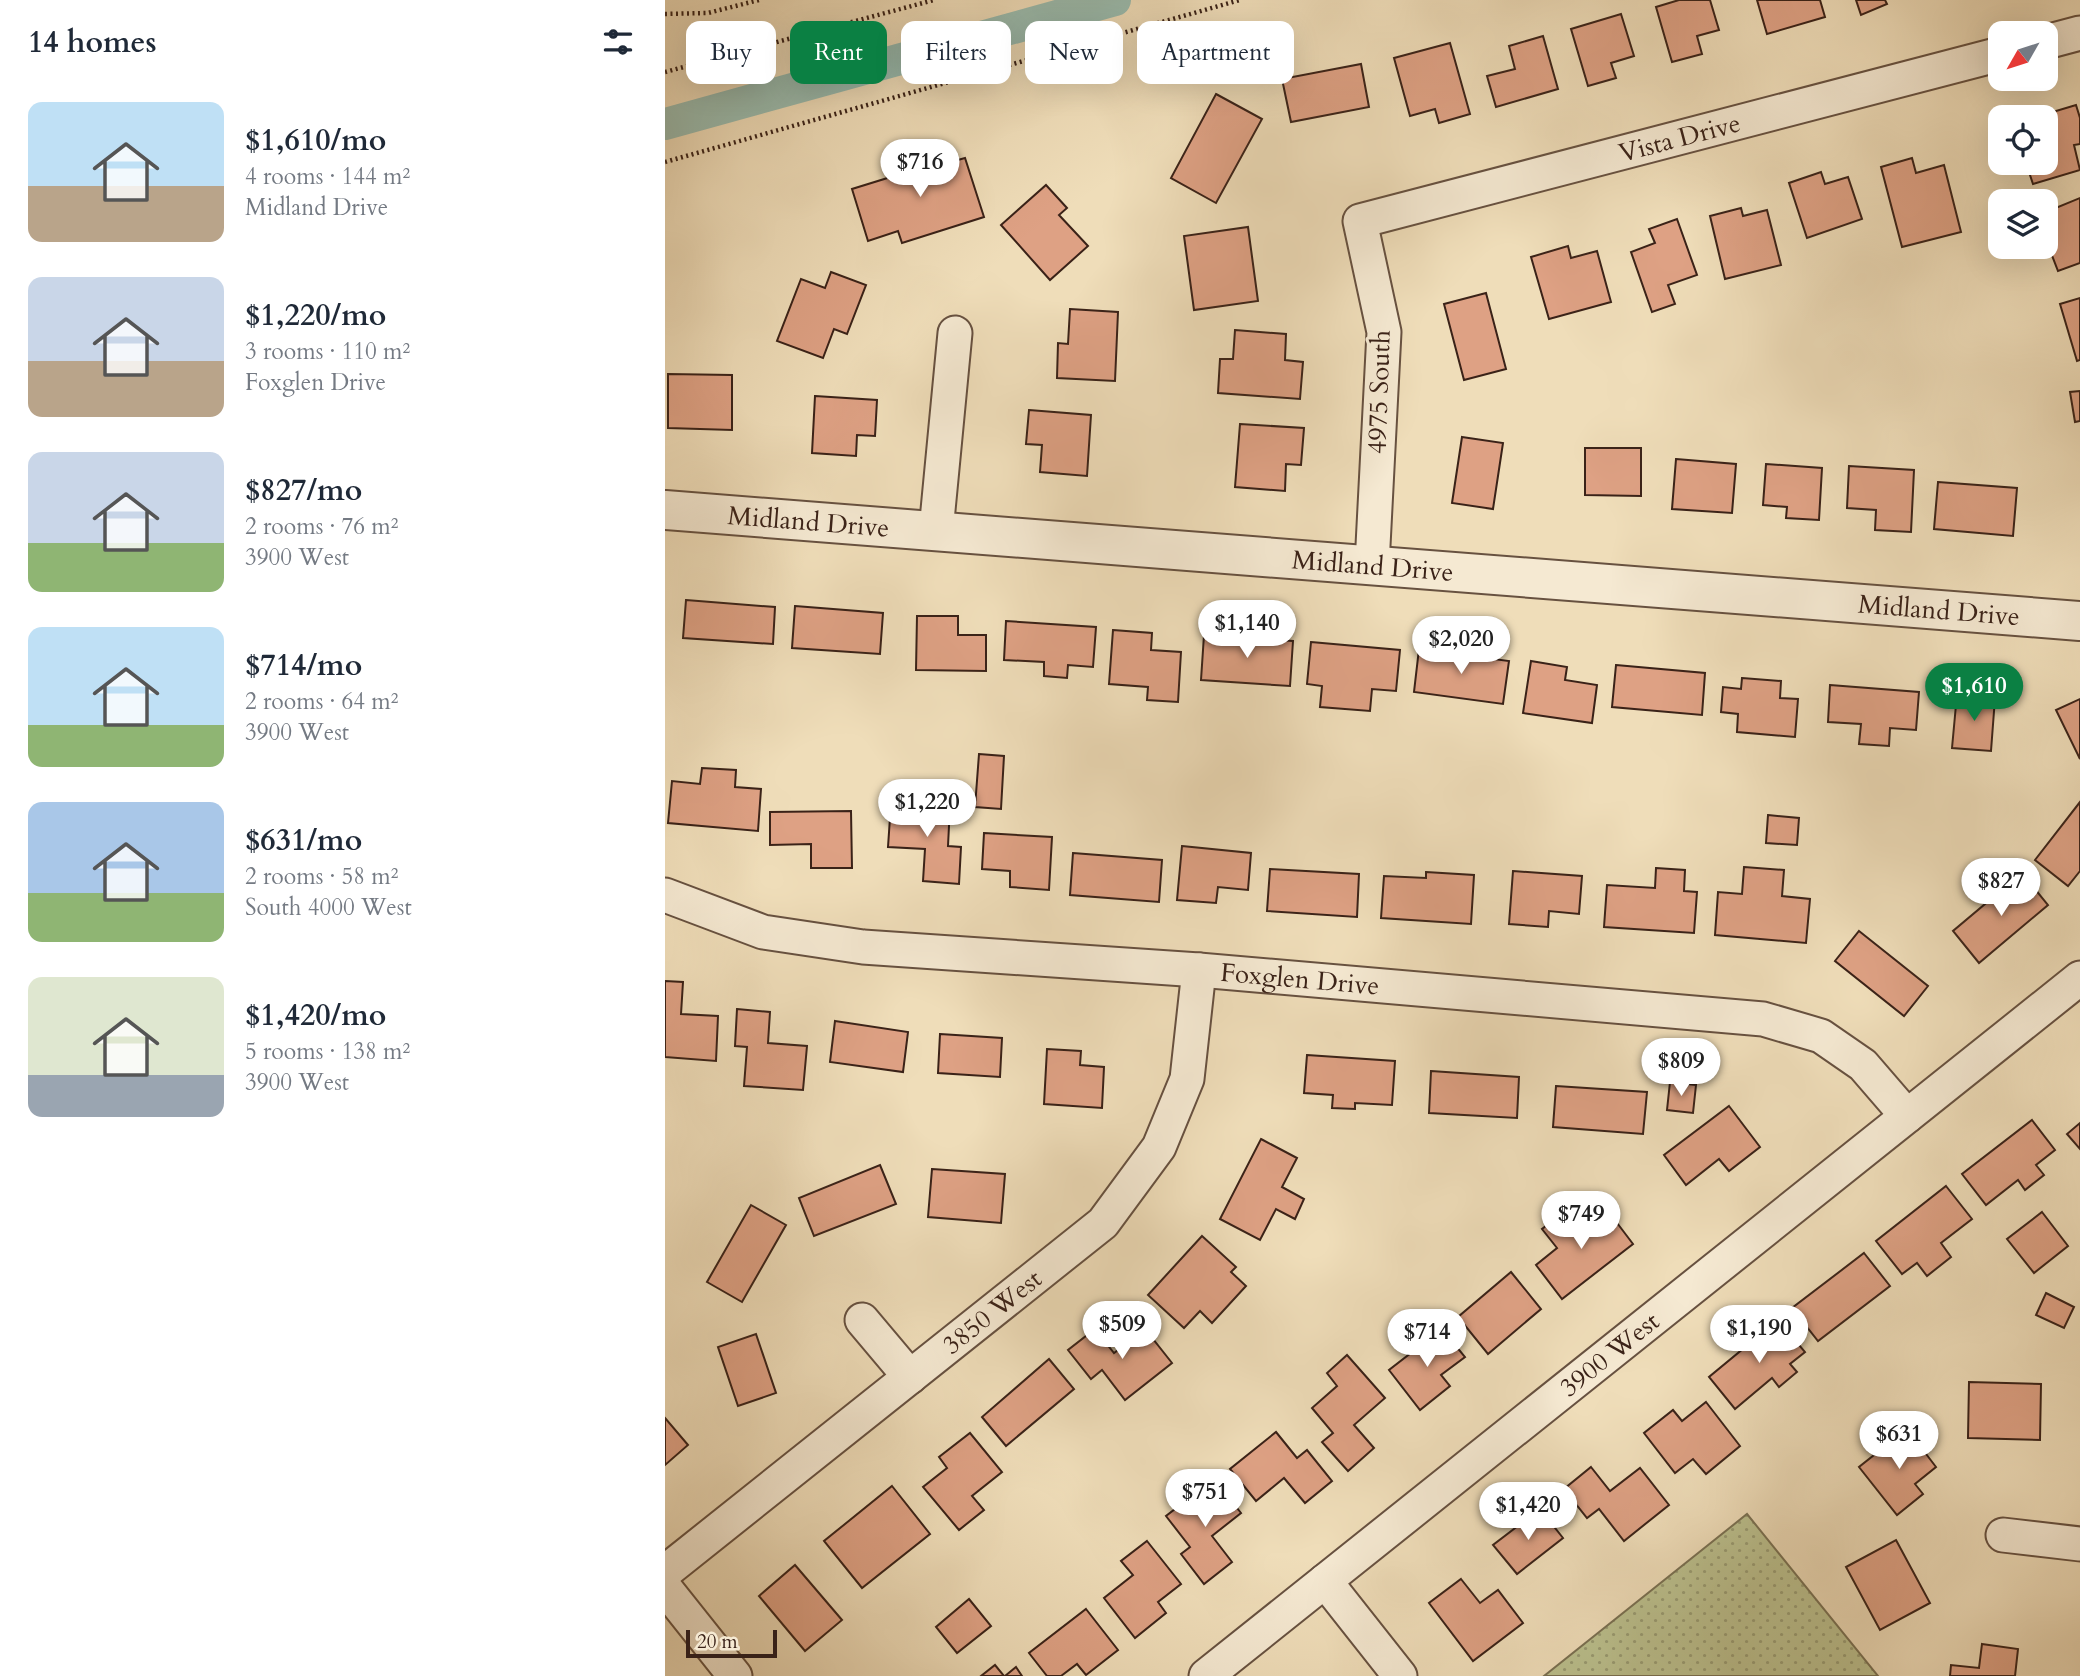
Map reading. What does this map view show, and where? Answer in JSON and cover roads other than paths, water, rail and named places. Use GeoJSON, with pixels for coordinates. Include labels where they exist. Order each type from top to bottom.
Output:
{"type":"FeatureCollection","features":[{"type":"Feature","properties":{"kind":"street"},"geometry":{"type":"LineString","coordinates":[[2058,39],[2080,33]]}},
{"type":"Feature","properties":{"kind":"street","name":"Vista Drive"},"geometry":{"type":"LineString","coordinates":[[1360,221],[1988,57]]}},
{"type":"Feature","properties":{"kind":"street","name":"4975 South"},"geometry":{"type":"LineString","coordinates":[[1360,221],[1384,332],[1371,565]]}},
{"type":"Feature","properties":{"kind":"street"},"geometry":{"type":"LineString","coordinates":[[936,531],[955,333]]}},
{"type":"Feature","properties":{"kind":"street","name":"Midland Drive"},"geometry":{"type":"LineString","coordinates":[[665,510],[2080,621]]}},
{"type":"Feature","properties":{"kind":"street","name":"Foxglen Drive"},"geometry":{"type":"LineString","coordinates":[[665,895],[763,932],[863,947],[1199,971],[1763,1019],[1821,1036],[1863,1065],[1907,1116]]}},
{"type":"Feature","properties":{"kind":"street","name":"3850 West"},"geometry":{"type":"LineString","coordinates":[[665,1572],[1103,1223],[1159,1147],[1187,1079],[1199,971]]}},
{"type":"Feature","properties":{"kind":"street","name":"3900 West"},"geometry":{"type":"LineString","coordinates":[[1206,1676],[2080,978]]}},
{"type":"Feature","properties":{"kind":"street"},"geometry":{"type":"LineString","coordinates":[[862,1320],[909,1377]]}},
{"type":"Feature","properties":{"kind":"street"},"geometry":{"type":"LineString","coordinates":[[2003,1535],[2080,1544]]}},
{"type":"Feature","properties":{"kind":"street"},"geometry":{"type":"LineString","coordinates":[[1325,1581],[1400,1676]]}},
{"type":"Feature","properties":{"kind":"street"},"geometry":{"type":"LineString","coordinates":[[665,1588],[736,1676]]}},
{"type":"Feature","properties":{"kind":"waterway"},"geometry":{"type":"LineString","coordinates":[[665,124],[1115,0]]}}]}
